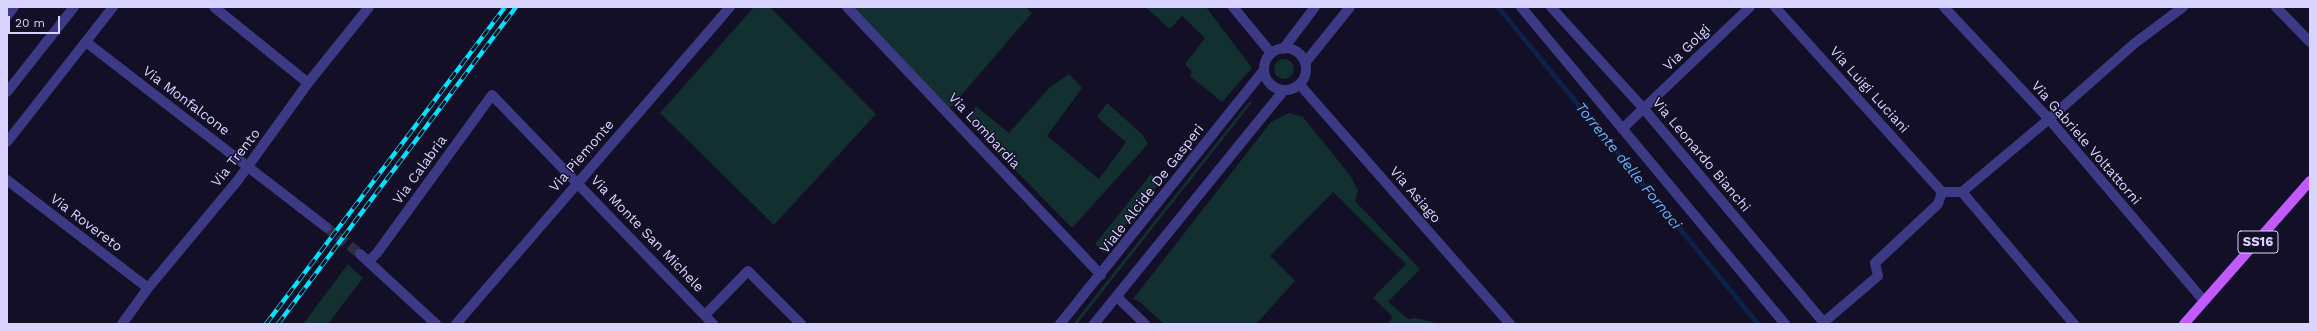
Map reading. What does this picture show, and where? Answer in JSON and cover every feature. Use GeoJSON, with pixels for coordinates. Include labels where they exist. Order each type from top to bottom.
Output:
{"type":"FeatureCollection","features":[{"type":"Feature","properties":{"kind":"main road","name":"SS16"},"geometry":{"type":"LineString","coordinates":[[2184,324],[2310,182]]}},
{"type":"Feature","properties":{"kind":"street"},"geometry":{"type":"LineString","coordinates":[[7,16],[14,7]]}},
{"type":"Feature","properties":{"kind":"street"},"geometry":{"type":"LineString","coordinates":[[7,92],[74,7]]}},
{"type":"Feature","properties":{"kind":"street"},"geometry":{"type":"LineString","coordinates":[[7,142],[113,7]]}},
{"type":"Feature","properties":{"kind":"street"},"geometry":{"type":"LineString","coordinates":[[214,7],[308,84]]}},
{"type":"Feature","properties":{"kind":"street","name":"Via Trento"},"geometry":{"type":"LineString","coordinates":[[122,324],[148,288],[248,166],[308,84],[369,7]]}},
{"type":"Feature","properties":{"kind":"street","name":"Via Piemonte"},"geometry":{"type":"LineString","coordinates":[[456,324],[730,7]]}},
{"type":"Feature","properties":{"kind":"street","name":"Via Lombardia"},"geometry":{"type":"LineString","coordinates":[[847,7],[1101,275]]}},
{"type":"Feature","properties":{"kind":"street"},"geometry":{"type":"LineString","coordinates":[[1234,7],[1271,54]]}},
{"type":"Feature","properties":{"kind":"street"},"geometry":{"type":"LineString","coordinates":[[1284,90],[1271,85],[1267,79],[1264,70],[1267,59],[1271,54],[1283,49],[1315,7]]}},
{"type":"Feature","properties":{"kind":"street"},"geometry":{"type":"LineString","coordinates":[[1305,63],[1350,7]]}},
{"type":"Feature","properties":{"kind":"street"},"geometry":{"type":"LineString","coordinates":[[1521,7],[1785,324]]}},
{"type":"Feature","properties":{"kind":"street","name":"Via Leonardo Bianchi"},"geometry":{"type":"LineString","coordinates":[[1551,7],[1644,109],[1824,323]]}},
{"type":"Feature","properties":{"kind":"street","name":"Via Golgi"},"geometry":{"type":"LineString","coordinates":[[1622,129],[1750,7]]}},
{"type":"Feature","properties":{"kind":"street","name":"Via Luigi Luciani"},"geometry":{"type":"LineString","coordinates":[[1775,7],[1942,192]]}},
{"type":"Feature","properties":{"kind":"street","name":"Via Gabriele Voltattorni"},"geometry":{"type":"LineString","coordinates":[[1944,7],[2049,120],[2204,301]]}},
{"type":"Feature","properties":{"kind":"street"},"geometry":{"type":"LineString","coordinates":[[1824,323],[1878,276],[1875,263],[1938,204],[1942,192],[1962,192],[2049,120],[2135,43],[2182,7]]}},
{"type":"Feature","properties":{"kind":"street"},"geometry":{"type":"LineString","coordinates":[[2276,7],[2310,42]]}},
{"type":"Feature","properties":{"kind":"street","name":"Via Monfalcone"},"geometry":{"type":"LineString","coordinates":[[86,42],[326,227]]}},
{"type":"Feature","properties":{"kind":"street"},"geometry":{"type":"LineString","coordinates":[[1094,324],[1284,90],[1300,85],[1305,76],[1305,63],[1297,52],[1283,49]]}},
{"type":"Feature","properties":{"kind":"street","name":"Viale Alcide De Gasperi"},"geometry":{"type":"LineString","coordinates":[[1060,324],[1101,275],[1264,70]]}},
{"type":"Feature","properties":{"kind":"street","name":"Via Asiago"},"geometry":{"type":"LineString","coordinates":[[1300,85],[1510,324]]}},
{"type":"Feature","properties":{"kind":"street","name":"Via Monte San Michele"},"geometry":{"type":"LineString","coordinates":[[492,95],[714,324]]}},
{"type":"Feature","properties":{"kind":"street","name":"Via Calabria"},"geometry":{"type":"LineString","coordinates":[[369,261],[377,253],[492,95]]}},
{"type":"Feature","properties":{"kind":"street","name":"Via Rovereto"},"geometry":{"type":"LineString","coordinates":[[7,180],[148,288]]}},
{"type":"Feature","properties":{"kind":"street"},"geometry":{"type":"LineString","coordinates":[[1962,192],[2074,324]]}},
{"type":"Feature","properties":{"kind":"street"},"geometry":{"type":"LineString","coordinates":[[360,254],[436,324]]}},
{"type":"Feature","properties":{"kind":"street"},"geometry":{"type":"LineString","coordinates":[[705,315],[748,271],[801,324]]}},
{"type":"Feature","properties":{"kind":"street"},"geometry":{"type":"LineString","coordinates":[[1117,297],[1145,324]]}},
{"type":"Feature","properties":{"kind":"green space"},"geometry":{"type":"Polygon","coordinates":[[[754,7],[770,7],[876,114],[774,225],[660,113],[754,7]]]}},
{"type":"Feature","properties":{"kind":"green space"},"geometry":{"type":"Polygon","coordinates":[[[849,7],[1026,7],[1032,13],[947,112],[849,7]]]}},
{"type":"Feature","properties":{"kind":"green space"},"geometry":{"type":"Polygon","coordinates":[[[1145,7],[1206,7],[1252,68],[1222,102],[1190,76],[1192,72],[1185,64],[1205,38],[1182,16],[1170,29],[1145,7]]]}},
{"type":"Feature","properties":{"kind":"green space"},"geometry":{"type":"Polygon","coordinates":[[[1284,59],[1291,62],[1294,69],[1291,76],[1284,79],[1277,76],[1274,69],[1277,62],[1284,59]]]}},
{"type":"Feature","properties":{"kind":"green space"},"geometry":{"type":"Polygon","coordinates":[[[1069,74],[1082,88],[1047,136],[1099,179],[1126,142],[1097,117],[1107,103],[1142,134],[1148,144],[1072,228],[966,120],[976,106],[1009,133],[1049,88],[1069,74]]]}},
{"type":"Feature","properties":{"kind":"green space"},"geometry":{"type":"Polygon","coordinates":[[[1253,101],[1077,324],[1073,324],[1248,103],[1253,101]]]}},
{"type":"Feature","properties":{"kind":"green space"},"geometry":{"type":"Polygon","coordinates":[[[1289,113],[1303,117],[1349,174],[1358,190],[1355,201],[1420,269],[1388,302],[1408,319],[1416,318],[1440,324],[1387,324],[1393,317],[1373,298],[1406,264],[1333,192],[1270,256],[1295,281],[1256,324],[1164,324],[1140,302],[1133,299],[1271,122],[1289,113]]]}},
{"type":"Feature","properties":{"kind":"green space"},"geometry":{"type":"Polygon","coordinates":[[[1151,174],[1160,182],[1104,253],[1095,244],[1151,174]]]}},
{"type":"Feature","properties":{"kind":"green space"},"geometry":{"type":"Polygon","coordinates":[[[348,264],[363,278],[328,324],[303,324],[348,264]]]}},
{"type":"Feature","properties":{"kind":"waterway","name":"Torrente delle Fornaci"},"geometry":{"type":"LineString","coordinates":[[1498,7],[1758,324]]}},
{"type":"Feature","properties":{"kind":"tunnel"},"geometry":{"type":"LineString","coordinates":[[326,227],[360,254]]}},
{"type":"Feature","properties":{"kind":"railway"},"geometry":{"type":"LineString","coordinates":[[266,324],[505,7]]}},
{"type":"Feature","properties":{"kind":"railway"},"geometry":{"type":"LineString","coordinates":[[278,324],[516,7]]}}]}
